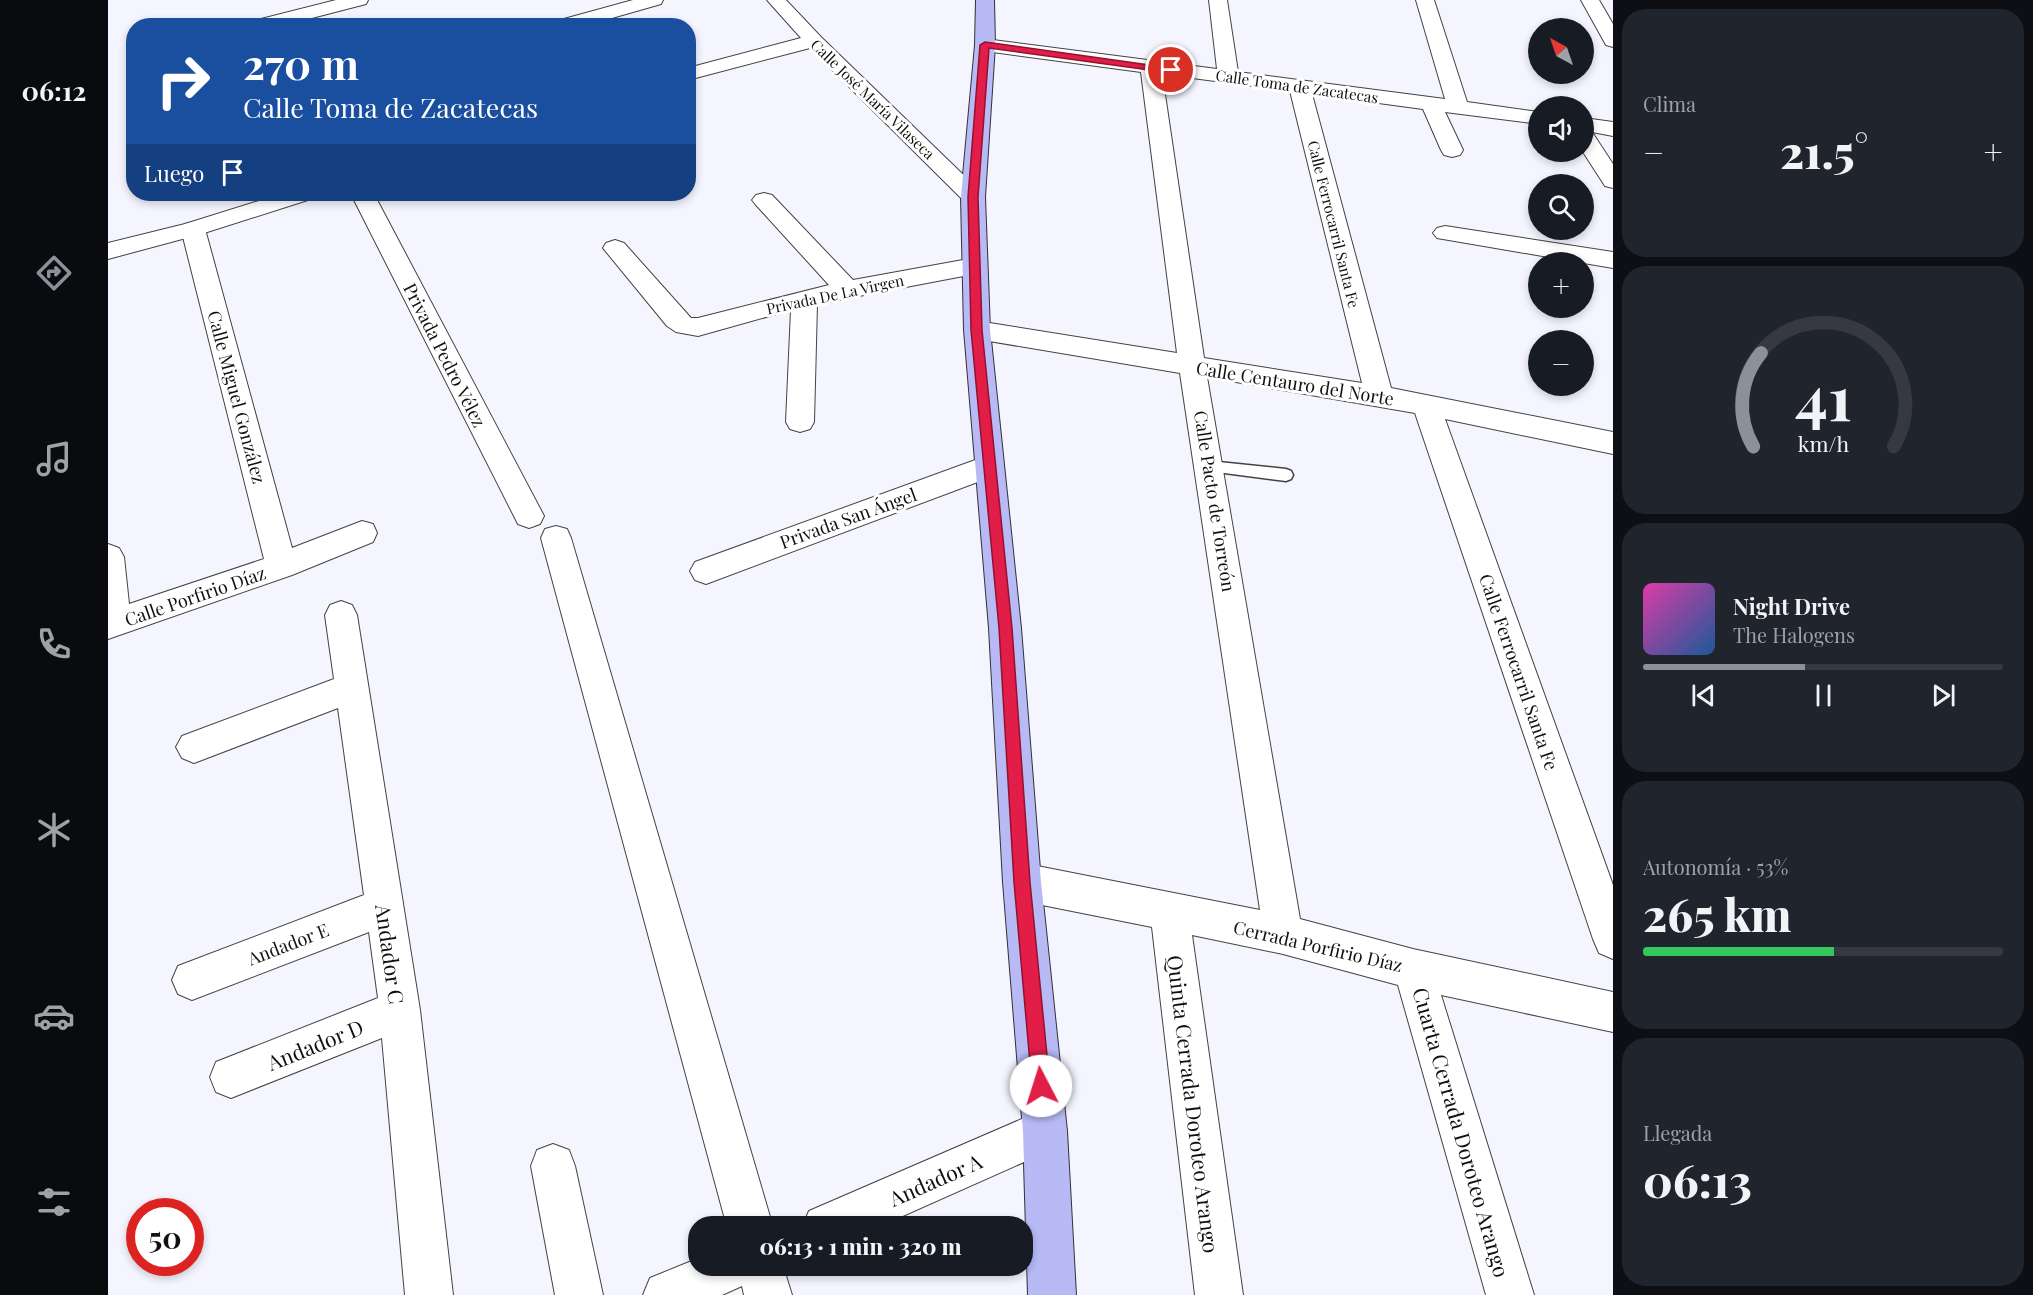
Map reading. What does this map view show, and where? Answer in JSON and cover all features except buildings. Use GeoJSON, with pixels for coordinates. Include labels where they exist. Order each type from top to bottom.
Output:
{"type":"FeatureCollection","features":[{"type":"Feature","properties":{"kind":"main road"},"geometry":{"type":"LineString","coordinates":[[985,0],[985,45],[973,197],[976,330],[1005,628],[1022,882],[1045,1131],[1052,1295]]}},
{"type":"Feature","properties":{"kind":"street"},"geometry":{"type":"LineString","coordinates":[[302,18],[359,0]]}},
{"type":"Feature","properties":{"kind":"street"},"geometry":{"type":"LineString","coordinates":[[589,18],[654,0]]}},
{"type":"Feature","properties":{"kind":"street","name":"Calle José María Vilaseca"},"geometry":{"type":"LineString","coordinates":[[776,0],[814,41],[973,197]]}},
{"type":"Feature","properties":{"kind":"street"},"geometry":{"type":"LineString","coordinates":[[1218,0],[1228,76]]}},
{"type":"Feature","properties":{"kind":"street"},"geometry":{"type":"LineString","coordinates":[[1425,0],[1458,108]]}},
{"type":"Feature","properties":{"kind":"street"},"geometry":{"type":"LineString","coordinates":[[1590,0],[1613,41]]}},
{"type":"Feature","properties":{"kind":"street"},"geometry":{"type":"LineString","coordinates":[[696,72],[814,41]]}},
{"type":"Feature","properties":{"kind":"street","name":"Calle Toma de Zacatecas"},"geometry":{"type":"LineString","coordinates":[[985,45],[1528,117]]}},
{"type":"Feature","properties":{"kind":"street","name":"Calle Pacto de Torreón"},"geometry":{"type":"LineString","coordinates":[[1151,68],[1192,366],[1283,934]]}},
{"type":"Feature","properties":{"kind":"street","name":"Calle Ferrocarril Santa Fe"},"geometry":{"type":"LineString","coordinates":[[1299,86],[1379,396]]}},
{"type":"Feature","properties":{"kind":"street"},"geometry":{"type":"LineString","coordinates":[[1431,104],[1452,150]]}},
{"type":"Feature","properties":{"kind":"street"},"geometry":{"type":"LineString","coordinates":[[1594,126],[1613,129]]}},
{"type":"Feature","properties":{"kind":"street"},"geometry":{"type":"LineString","coordinates":[[1594,152],[1613,181]]}},
{"type":"Feature","properties":{"kind":"street"},"geometry":{"type":"LineString","coordinates":[[764,200],[847,289]]}},
{"type":"Feature","properties":{"kind":"street"},"geometry":{"type":"LineString","coordinates":[[108,250],[193,229],[281,201]]}},
{"type":"Feature","properties":{"kind":"street","name":"Privada Pedro Vélez"},"geometry":{"type":"LineString","coordinates":[[366,201],[542,527],[747,1216]]}},
{"type":"Feature","properties":{"kind":"street","name":"Calle Miguel González"},"geometry":{"type":"LineString","coordinates":[[193,229],[281,566]]}},
{"type":"Feature","properties":{"kind":"street"},"geometry":{"type":"LineString","coordinates":[[1444,233],[1613,261]]}},
{"type":"Feature","properties":{"kind":"street","name":"Privada De La Virgen"},"geometry":{"type":"LineString","coordinates":[[615,248],[676,321],[685,326],[698,327],[804,298],[974,266]]}},
{"type":"Feature","properties":{"kind":"street"},"geometry":{"type":"LineString","coordinates":[[800,422],[804,298]]}},
{"type":"Feature","properties":{"kind":"street","name":"Calle Centauro del Norte"},"geometry":{"type":"LineString","coordinates":[[976,330],[1379,396],[1613,443]]}},
{"type":"Feature","properties":{"kind":"street","name":"Calle Ferrocarril Santa Fe"},"geometry":{"type":"LineString","coordinates":[[1426,405],[1613,939]]}},
{"type":"Feature","properties":{"kind":"street","name":"Privada San Ángel"},"geometry":{"type":"LineString","coordinates":[[706,571],[989,466]]}},
{"type":"Feature","properties":{"kind":"street","name":"Calle Porfirio Díaz"},"geometry":{"type":"LineString","coordinates":[[112,624],[281,566],[362,533]]}},
{"type":"Feature","properties":{"kind":"street"},"geometry":{"type":"LineString","coordinates":[[108,557],[112,624]]}},
{"type":"Feature","properties":{"kind":"street","name":"Andador C"},"geometry":{"type":"LineString","coordinates":[[341,615],[400,1010],[429,1295]]}},
{"type":"Feature","properties":{"kind":"street"},"geometry":{"type":"LineString","coordinates":[[194,747],[353,687]]}},
{"type":"Feature","properties":{"kind":"street","name":"Cerrada Porfirio Díaz"},"geometry":{"type":"LineString","coordinates":[[1022,882],[1283,934],[1413,969],[1613,1012]]}},
{"type":"Feature","properties":{"kind":"street","name":"Andador E"},"geometry":{"type":"LineString","coordinates":[[192,980],[384,907]]}},
{"type":"Feature","properties":{"kind":"street","name":"Quinta Cerrada Doroteo Arango"},"geometry":{"type":"LineString","coordinates":[[1170,913],[1219,1295]]}},
{"type":"Feature","properties":{"kind":"street","name":"Cuarta Cerrada Doroteo Arango"},"geometry":{"type":"LineString","coordinates":[[1413,969],[1510,1295]]}},
{"type":"Feature","properties":{"kind":"street","name":"Andador D"},"geometry":{"type":"LineString","coordinates":[[231,1077],[400,1010]]}},
{"type":"Feature","properties":{"kind":"street","name":"Andador A"},"geometry":{"type":"LineString","coordinates":[[850,1216],[1045,1131]]}},
{"type":"Feature","properties":{"kind":"street"},"geometry":{"type":"LineString","coordinates":[[553,1166],[579,1295]]}},
{"type":"Feature","properties":{"kind":"street"},"geometry":{"type":"LineString","coordinates":[[667,1295],[712,1276]]}},
{"type":"Feature","properties":{"kind":"street"},"geometry":{"type":"LineString","coordinates":[[763,1276],[768,1295]]}},
{"type":"Feature","properties":{"kind":"lane"},"geometry":{"type":"LineString","coordinates":[[1209,466],[1286,475]]}},
{"type":"Feature","properties":{"kind":"route"},"geometry":{"type":"LineString","coordinates":[[1041,1086],[1022,882],[1005,628],[976,330],[973,197],[985,45],[1171,70]]}}]}
